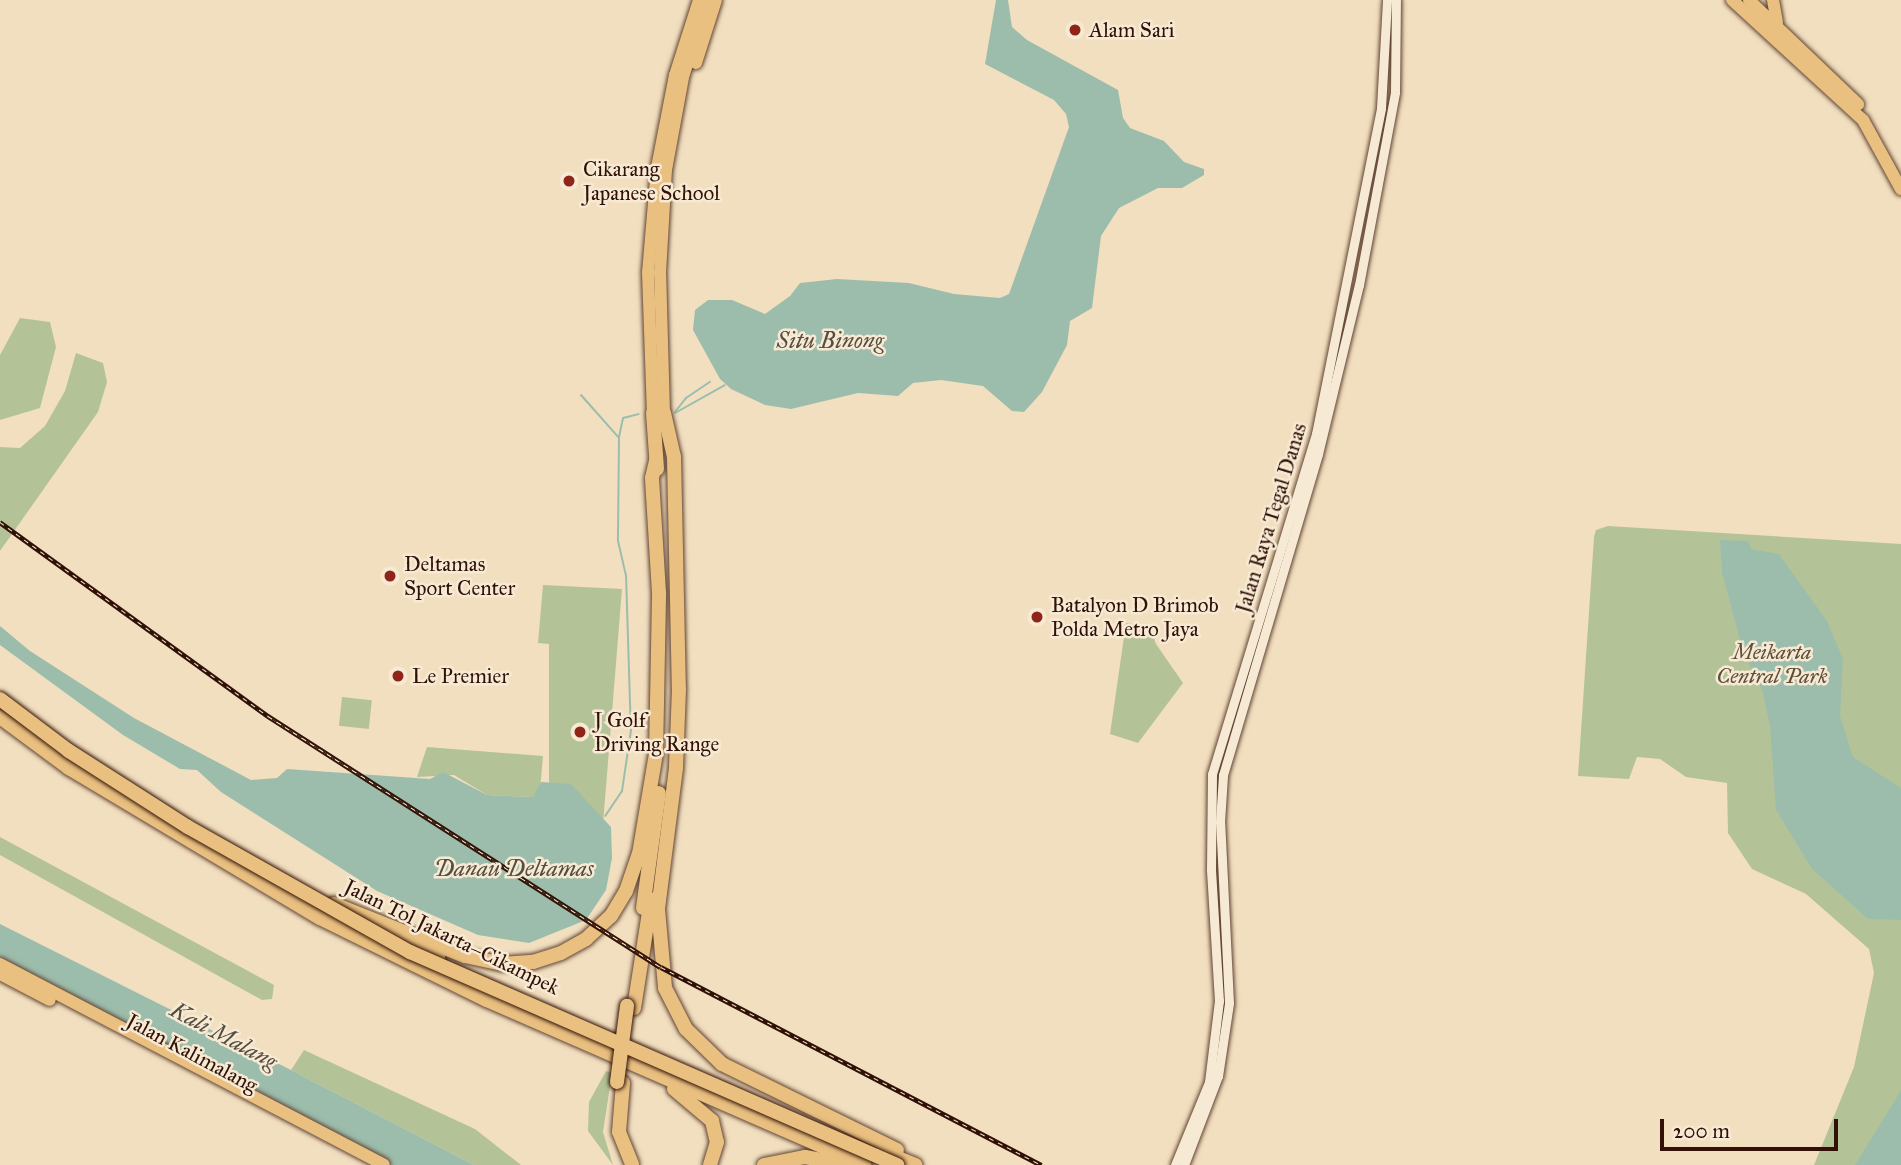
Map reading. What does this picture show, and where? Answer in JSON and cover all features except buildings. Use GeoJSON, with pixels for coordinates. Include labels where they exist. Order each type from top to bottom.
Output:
{"type":"FeatureCollection","features":[{"type":"Feature","properties":{"kind":"highway"},"geometry":{"type":"LineString","coordinates":[[621,1165],[612,1130],[660,784],[666,686],[667,623],[656,460],[658,413]]}},
{"type":"Feature","properties":{"kind":"highway"},"geometry":{"type":"LineString","coordinates":[[658,413],[674,457],[678,562],[679,689],[658,943],[665,988],[686,1029],[735,1072],[922,1165]]}},
{"type":"Feature","properties":{"kind":"highway"},"geometry":{"type":"LineString","coordinates":[[333,904],[465,956],[502,964],[542,960],[570,949],[595,932],[616,909],[639,854],[656,754],[659,593],[652,478],[656,460]]}},
{"type":"Feature","properties":{"kind":"highway","name":"Jalan Tol Jakarta–Cikampek"},"geometry":{"type":"LineString","coordinates":[[0,692],[139,791],[333,904],[485,981],[915,1165]]}},
{"type":"Feature","properties":{"kind":"highway"},"geometry":{"type":"LineString","coordinates":[[0,699],[69,751],[188,827],[410,952],[723,1093],[897,1165]]}},
{"type":"Feature","properties":{"kind":"highway"},"geometry":{"type":"LineString","coordinates":[[0,706],[188,834],[414,960],[878,1165]]}},
{"type":"Feature","properties":{"kind":"highway","name":"Jalan Tol Jakarta–Cikampek"},"geometry":{"type":"LineString","coordinates":[[0,717],[69,768],[275,894],[488,1000],[864,1165]]}},
{"type":"Feature","properties":{"kind":"highway"},"geometry":{"type":"LineString","coordinates":[[631,1007],[666,829]]}},
{"type":"Feature","properties":{"kind":"highway"},"geometry":{"type":"LineString","coordinates":[[488,1000],[690,1099],[716,1129],[716,1152],[710,1165]]}},
{"type":"Feature","properties":{"kind":"highway"},"geometry":{"type":"LineString","coordinates":[[620,1083],[619,1132],[632,1165]]}},
{"type":"Feature","properties":{"kind":"highway"},"geometry":{"type":"LineString","coordinates":[[764,1165],[805,1157],[850,1165]]}},
{"type":"Feature","properties":{"kind":"main road"},"geometry":{"type":"LineString","coordinates":[[662,169],[657,128],[664,92],[690,0]]}},
{"type":"Feature","properties":{"kind":"main road"},"geometry":{"type":"LineString","coordinates":[[658,413],[648,272],[675,75],[699,0]]}},
{"type":"Feature","properties":{"kind":"main road"},"geometry":{"type":"LineString","coordinates":[[662,169],[683,77],[708,0]]}},
{"type":"Feature","properties":{"kind":"main road"},"geometry":{"type":"LineString","coordinates":[[662,169],[716,0]]}},
{"type":"Feature","properties":{"kind":"main road"},"geometry":{"type":"LineString","coordinates":[[1732,0],[1863,120],[1901,189]]}},
{"type":"Feature","properties":{"kind":"main road"},"geometry":{"type":"LineString","coordinates":[[1749,0],[1870,116],[1901,172]]}},
{"type":"Feature","properties":{"kind":"main road"},"geometry":{"type":"LineString","coordinates":[[1773,0],[1780,30]]}},
{"type":"Feature","properties":{"kind":"main road","name":"Jalan Kalimalang"},"geometry":{"type":"LineString","coordinates":[[0,964],[384,1165]]}},
{"type":"Feature","properties":{"kind":"main road","name":"Jalan Kalimalang"},"geometry":{"type":"LineString","coordinates":[[0,974],[367,1165]]}},
{"type":"Feature","properties":{"kind":"street","name":"Jalan Raya Tegal Danas"},"geometry":{"type":"LineString","coordinates":[[1175,1165],[1209,1082],[1219,1001],[1210,870],[1212,774],[1315,454],[1381,108],[1387,0]]}},
{"type":"Feature","properties":{"kind":"street","name":"Jalan Raya Tegal Danas"},"geometry":{"type":"LineString","coordinates":[[1184,1165],[1218,1076],[1229,1003],[1220,822],[1223,775],[1315,454],[1371,225],[1392,110],[1396,0]]}},
{"type":"Feature","properties":{"kind":"street"},"geometry":{"type":"LineString","coordinates":[[1381,108],[1392,110]]}},
{"type":"Feature","properties":{"kind":"street"},"geometry":{"type":"LineString","coordinates":[[1360,223],[1371,225]]}},
{"type":"Feature","properties":{"kind":"green space"},"geometry":{"type":"Polygon","coordinates":[[[20,318],[50,322],[56,347],[40,408],[0,420],[0,355],[20,318]]]}},
{"type":"Feature","properties":{"kind":"green space"},"geometry":{"type":"Polygon","coordinates":[[[76,353],[103,363],[107,382],[98,412],[0,551],[0,447],[20,448],[45,426],[65,391],[76,353]]]}},
{"type":"Feature","properties":{"kind":"green space","name":"Meikarta Central Park"},"geometry":{"type":"Polygon","coordinates":[[[1608,526],[1901,544],[1901,1165],[1814,1165],[1854,1067],[1874,973],[1869,949],[1806,894],[1752,869],[1728,833],[1727,783],[1686,777],[1660,759],[1637,757],[1629,779],[1578,776],[1594,537],[1596,530],[1608,526]]]}},
{"type":"Feature","properties":{"kind":"green space","name":"J Golf Driving Range"},"geometry":{"type":"Polygon","coordinates":[[[543,585],[622,589],[603,824],[549,820],[549,644],[538,643],[543,585]]]}},
{"type":"Feature","properties":{"kind":"green space"},"geometry":{"type":"Polygon","coordinates":[[[1126,623],[1150,627],[1156,644],[1183,683],[1138,743],[1110,734],[1126,623]]]}},
{"type":"Feature","properties":{"kind":"green space"},"geometry":{"type":"Polygon","coordinates":[[[342,697],[372,700],[369,729],[339,726],[342,697]]]}},
{"type":"Feature","properties":{"kind":"green space"},"geometry":{"type":"Polygon","coordinates":[[[427,747],[543,756],[540,790],[533,797],[487,795],[454,775],[417,777],[427,747]]]}},
{"type":"Feature","properties":{"kind":"green space"},"geometry":{"type":"Polygon","coordinates":[[[0,837],[274,985],[272,999],[262,1000],[0,855],[0,837]]]}},
{"type":"Feature","properties":{"kind":"green space"},"geometry":{"type":"Polygon","coordinates":[[[304,1050],[475,1129],[521,1165],[474,1165],[291,1070],[304,1050]]]}},
{"type":"Feature","properties":{"kind":"green space"},"geometry":{"type":"Polygon","coordinates":[[[606,1071],[612,1073],[603,1132],[613,1165],[588,1131],[589,1102],[606,1071]]]}},
{"type":"Feature","properties":{"kind":"water","name":"Situ Binong"},"geometry":{"type":"Polygon","coordinates":[[[996,0],[1008,0],[1012,27],[1027,40],[1118,90],[1123,118],[1130,128],[1164,141],[1184,162],[1204,169],[1204,175],[1182,188],[1158,188],[1119,208],[1101,236],[1092,308],[1070,321],[1067,345],[1042,392],[1024,412],[1012,411],[983,386],[941,380],[913,383],[898,396],[858,393],[791,409],[765,405],[731,389],[720,379],[693,330],[695,310],[708,300],[732,300],[765,314],[790,296],[800,283],[837,279],[909,283],[954,294],[1000,298],[1009,294],[1069,127],[1066,114],[1054,100],[985,64],[996,0]]]}},
{"type":"Feature","properties":{"kind":"water"},"geometry":{"type":"Polygon","coordinates":[[[1720,540],[1748,541],[1751,549],[1779,554],[1827,621],[1843,659],[1840,716],[1853,757],[1901,788],[1901,920],[1868,919],[1812,869],[1776,810],[1770,726],[1762,690],[1743,651],[1722,572],[1720,540]]]}},
{"type":"Feature","properties":{"kind":"water","name":"Danau Deltamas"},"geometry":{"type":"Polygon","coordinates":[[[0,626],[30,651],[134,718],[251,780],[277,778],[287,769],[430,779],[443,772],[487,795],[533,797],[541,782],[571,784],[611,827],[612,858],[606,890],[586,920],[529,943],[478,935],[377,891],[221,792],[197,770],[180,769],[123,735],[0,645],[0,626]]]}},
{"type":"Feature","properties":{"kind":"water"},"geometry":{"type":"Polygon","coordinates":[[[0,924],[474,1165],[391,1165],[0,957],[0,924]]]}},
{"type":"Feature","properties":{"kind":"water"},"geometry":{"type":"Polygon","coordinates":[[[1901,1089],[1901,1165],[1855,1165],[1900,1092],[1901,1089]]]}},
{"type":"Feature","properties":{"kind":"waterway"},"geometry":{"type":"LineString","coordinates":[[675,412],[686,398],[710,382]]}},
{"type":"Feature","properties":{"kind":"waterway"},"geometry":{"type":"LineString","coordinates":[[675,413],[725,385]]}},
{"type":"Feature","properties":{"kind":"waterway"},"geometry":{"type":"LineString","coordinates":[[581,395],[619,438],[618,541],[626,575],[631,730],[622,791],[605,816]]}},
{"type":"Feature","properties":{"kind":"waterway"},"geometry":{"type":"LineString","coordinates":[[619,437],[623,418],[639,414]]}},
{"type":"Feature","properties":{"kind":"railway"},"geometry":{"type":"LineString","coordinates":[[0,522],[268,716],[661,967],[1042,1165]]}},
{"type":"Feature","properties":{"kind":"place","name":"Alam Sari"},"geometry":{"type":"Point","coordinates":[1075,30]}},
{"type":"Feature","properties":{"kind":"place","name":"Cikarang Japanese School"},"geometry":{"type":"Point","coordinates":[569,181]}},
{"type":"Feature","properties":{"kind":"place","name":"Deltamas Sport Center"},"geometry":{"type":"Point","coordinates":[390,576]}},
{"type":"Feature","properties":{"kind":"place","name":"Batalyon D Brimob Polda Metro Jaya"},"geometry":{"type":"Point","coordinates":[1037,617]}},
{"type":"Feature","properties":{"kind":"place","name":"Le Premier"},"geometry":{"type":"Point","coordinates":[398,676]}},
{"type":"Feature","properties":{"kind":"place","name":"J Golf Driving Range"},"geometry":{"type":"Point","coordinates":[580,732]}},
{"type":"Feature","properties":{"kind":"water label","name":"Kali Malang"},"geometry":{"type":"Point","coordinates":[224,1035]}}]}
